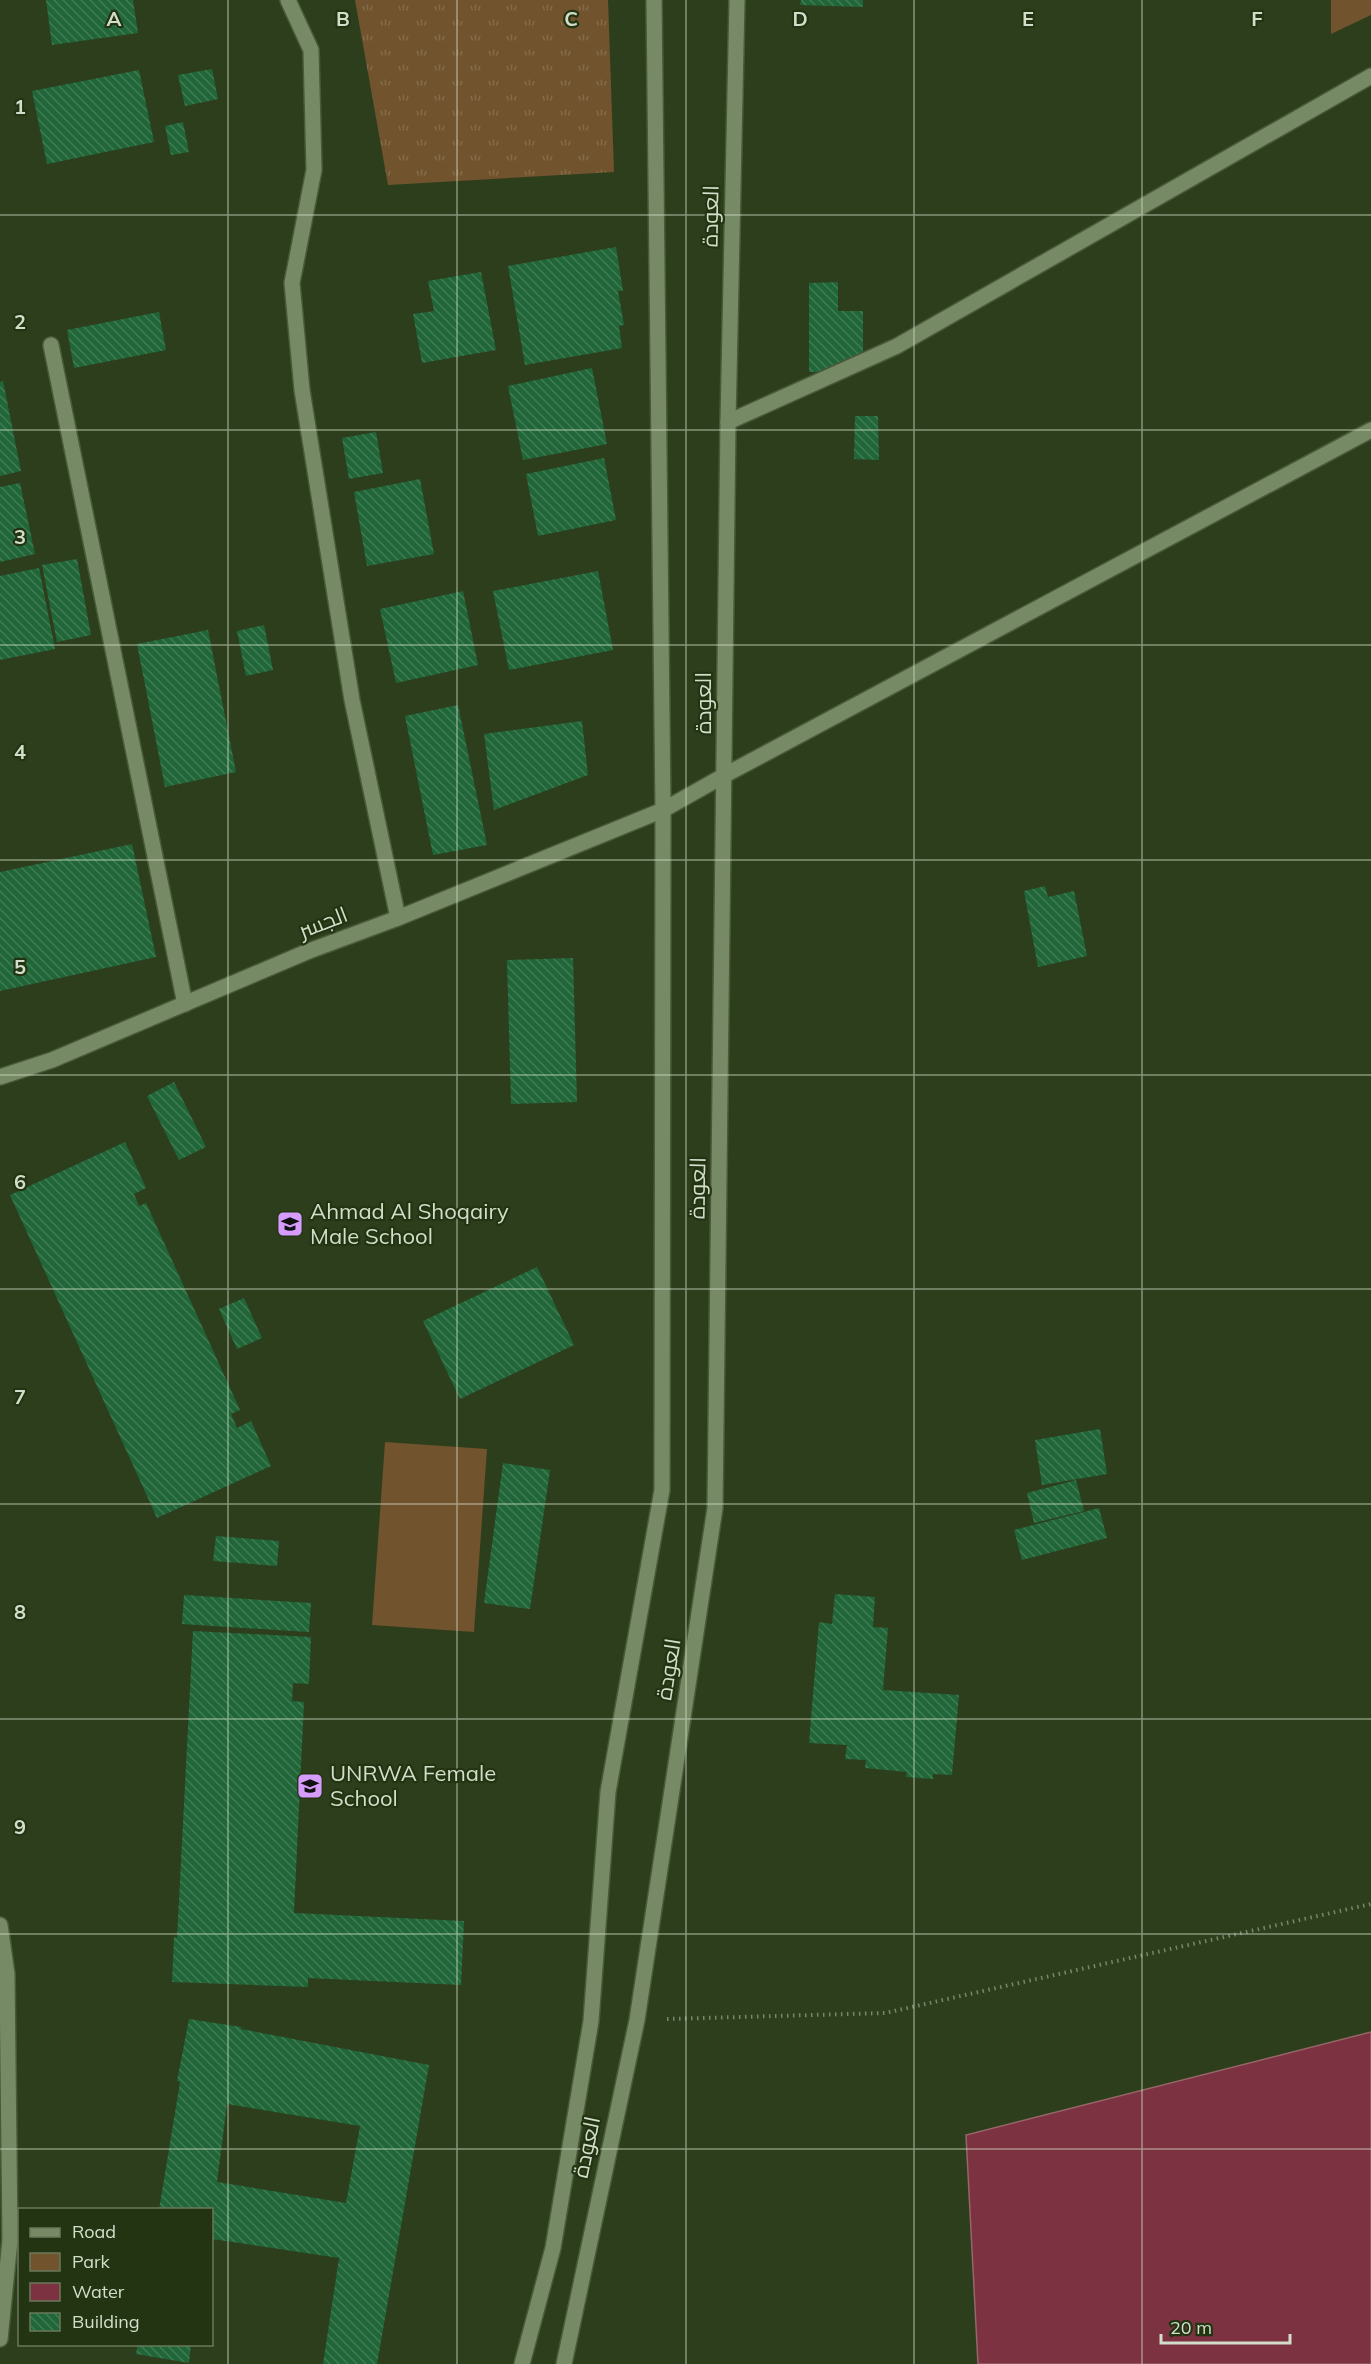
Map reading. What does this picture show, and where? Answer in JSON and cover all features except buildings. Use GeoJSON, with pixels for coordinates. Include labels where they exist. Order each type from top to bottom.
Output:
{"type":"FeatureCollection","features":[{"type":"Feature","properties":{"kind":"main road"},"geometry":{"type":"LineString","coordinates":[[288,0],[310,50],[314,170],[292,283],[302,390],[352,700],[398,918]]}},
{"type":"Feature","properties":{"kind":"main road","name":"العودة"},"geometry":{"type":"LineString","coordinates":[[522,2364],[554,2248],[591,2021],[608,1792],[662,1490],[663,810],[654,0]]}},
{"type":"Feature","properties":{"kind":"main road","name":"العودة"},"geometry":{"type":"LineString","coordinates":[[564,2364],[637,2020],[715,1508],[728,422],[737,0]]}},
{"type":"Feature","properties":{"kind":"main road"},"geometry":{"type":"LineString","coordinates":[[728,422],[897,345],[1371,76]]}},
{"type":"Feature","properties":{"kind":"main road"},"geometry":{"type":"LineString","coordinates":[[51,345],[184,1004]]}},
{"type":"Feature","properties":{"kind":"main road","name":"الجسر"},"geometry":{"type":"LineString","coordinates":[[0,1077],[52,1060],[309,951],[398,918],[663,810],[725,774],[1371,430]]}},
{"type":"Feature","properties":{"kind":"main road"},"geometry":{"type":"LineString","coordinates":[[0,1925],[7,1974],[5,2240],[0,2339]]}},
{"type":"Feature","properties":{"kind":"path"},"geometry":{"type":"LineString","coordinates":[[637,2020],[885,2013],[1371,1904]]}},
{"type":"Feature","properties":{"kind":"green space"},"geometry":{"type":"Polygon","coordinates":[[[355,0],[608,0],[614,172],[388,185],[355,0]]]}},
{"type":"Feature","properties":{"kind":"green space"},"geometry":{"type":"Polygon","coordinates":[[[1331,0],[1371,0],[1371,15],[1331,34],[1331,0]]]}},
{"type":"Feature","properties":{"kind":"green space"},"geometry":{"type":"Polygon","coordinates":[[[385,1442],[487,1449],[474,1632],[372,1625],[385,1442]]]}},
{"type":"Feature","properties":{"kind":"water"},"geometry":{"type":"Polygon","coordinates":[[[1371,2032],[1371,2364],[978,2364],[966,2135],[1371,2032]]]}},
{"type":"Feature","properties":{"kind":"place","name":"Ahmad Al Shoqairy Male School"},"geometry":{"type":"Point","coordinates":[290,1224]}},
{"type":"Feature","properties":{"kind":"place","name":"UNRWA Female School"},"geometry":{"type":"Point","coordinates":[310,1786]}}]}
